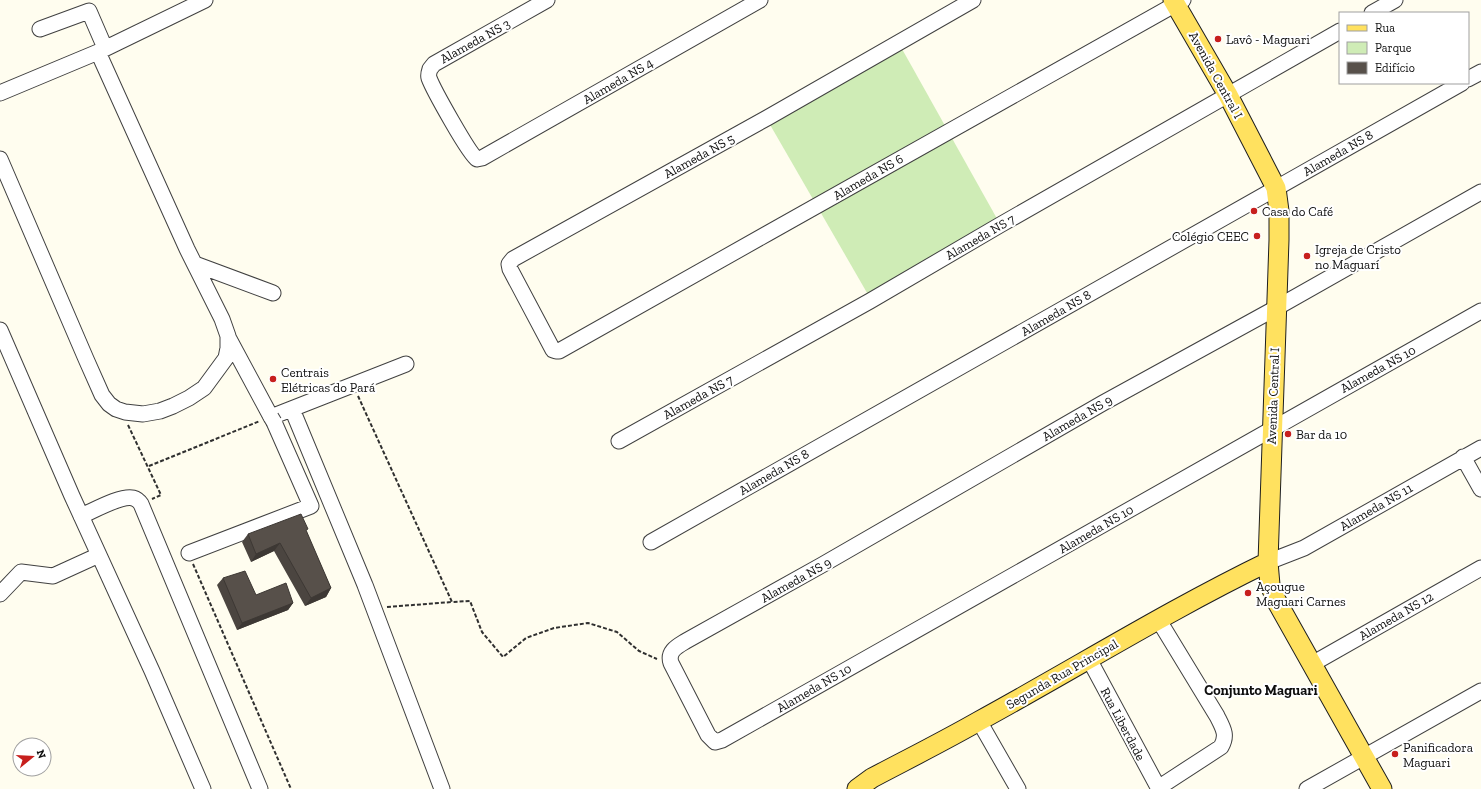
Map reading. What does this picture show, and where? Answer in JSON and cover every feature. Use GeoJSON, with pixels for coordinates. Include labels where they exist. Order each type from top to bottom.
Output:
{"type":"FeatureCollection","features":[{"type":"Feature","properties":{"kind":"main road","name":"Avenida Central I"},"geometry":{"type":"LineString","coordinates":[[1177,1],[1276,188],[1279,211],[1268,562],[1270,585],[1273,594],[1382,789]]}},
{"type":"Feature","properties":{"kind":"main road","name":"Segunda Rua Principal"},"geometry":{"type":"LineString","coordinates":[[857,789],[872,778],[979,721],[1158,619],[1224,583],[1268,562]]}},
{"type":"Feature","properties":{"kind":"street"},"geometry":{"type":"LineString","coordinates":[[0,93],[102,50],[205,0]]}},
{"type":"Feature","properties":{"kind":"street","name":"Alameda NS 3"},"geometry":{"type":"LineString","coordinates":[[474,157],[455,126],[430,78],[430,69],[434,64],[547,0]]}},
{"type":"Feature","properties":{"kind":"street","name":"Alameda NS 4"},"geometry":{"type":"LineString","coordinates":[[474,157],[477,159],[482,158],[760,0]]}},
{"type":"Feature","properties":{"kind":"street","name":"Alameda NS 5"},"geometry":{"type":"LineString","coordinates":[[553,350],[510,270],[509,264],[513,258],[767,118],[973,0]]}},
{"type":"Feature","properties":{"kind":"street"},"geometry":{"type":"LineString","coordinates":[[1374,12],[1395,0]]}},
{"type":"Feature","properties":{"kind":"street","name":"Alameda NS 6"},"geometry":{"type":"LineString","coordinates":[[553,350],[556,352],[559,351],[1177,1]]}},
{"type":"Feature","properties":{"kind":"street"},"geometry":{"type":"LineString","coordinates":[[40,29],[89,11],[102,50],[195,264],[222,319],[228,336],[270,419],[311,506],[189,554]]}},
{"type":"Feature","properties":{"kind":"street","name":"Alameda NS 7"},"geometry":{"type":"LineString","coordinates":[[619,441],[870,300],[1339,32]]}},
{"type":"Feature","properties":{"kind":"street"},"geometry":{"type":"LineString","coordinates":[[1469,78],[1481,72]]}},
{"type":"Feature","properties":{"kind":"street","name":"Alameda NS 8"},"geometry":{"type":"LineString","coordinates":[[651,542],[1460,84]]}},
{"type":"Feature","properties":{"kind":"street"},"geometry":{"type":"LineString","coordinates":[[0,160],[102,395],[109,404],[122,411],[143,414],[160,411],[189,398],[204,388],[226,358],[228,336]]}},
{"type":"Feature","properties":{"kind":"street","name":"Alameda NS 9"},"geometry":{"type":"LineString","coordinates":[[673,666],[670,657],[674,649],[686,640],[822,565],[1103,403],[1276,308],[1481,192]]}},
{"type":"Feature","properties":{"kind":"street"},"geometry":{"type":"LineString","coordinates":[[195,264],[273,293]]}},
{"type":"Feature","properties":{"kind":"street","name":"Alameda NS 10"},"geometry":{"type":"LineString","coordinates":[[673,666],[711,739],[715,742],[722,740],[1481,311]]}},
{"type":"Feature","properties":{"kind":"street"},"geometry":{"type":"LineString","coordinates":[[0,330],[203,789]]}},
{"type":"Feature","properties":{"kind":"street"},"geometry":{"type":"LineString","coordinates":[[270,419],[406,364]]}},
{"type":"Feature","properties":{"kind":"street"},"geometry":{"type":"LineString","coordinates":[[292,409],[345,535],[442,789]]}},
{"type":"Feature","properties":{"kind":"street","name":"Alameda NS 11"},"geometry":{"type":"LineString","coordinates":[[1268,562],[1304,548],[1481,448]]}},
{"type":"Feature","properties":{"kind":"street"},"geometry":{"type":"LineString","coordinates":[[1463,457],[1481,489]]}},
{"type":"Feature","properties":{"kind":"street"},"geometry":{"type":"LineString","coordinates":[[81,516],[121,499],[132,497],[141,504],[260,789]]}},
{"type":"Feature","properties":{"kind":"street"},"geometry":{"type":"LineString","coordinates":[[0,594],[21,572],[53,576],[99,555]]}},
{"type":"Feature","properties":{"kind":"street","name":"Alameda NS 12"},"geometry":{"type":"LineString","coordinates":[[1312,664],[1481,568]]}},
{"type":"Feature","properties":{"kind":"street"},"geometry":{"type":"LineString","coordinates":[[1158,619],[1217,716],[1225,738],[1221,747],[1158,788]]}},
{"type":"Feature","properties":{"kind":"street","name":"Rua Liberdade"},"geometry":{"type":"LineString","coordinates":[[1089,659],[1158,788]]}},
{"type":"Feature","properties":{"kind":"street"},"geometry":{"type":"LineString","coordinates":[[1307,789],[1481,691]]}},
{"type":"Feature","properties":{"kind":"street"},"geometry":{"type":"LineString","coordinates":[[979,721],[1018,789]]}},
{"type":"Feature","properties":{"kind":"path"},"geometry":{"type":"LineString","coordinates":[[353,385],[452,602]]}},
{"type":"Feature","properties":{"kind":"path"},"geometry":{"type":"LineString","coordinates":[[122,411],[149,466],[161,495],[141,504]]}},
{"type":"Feature","properties":{"kind":"path"},"geometry":{"type":"LineString","coordinates":[[149,466],[270,419]]}},
{"type":"Feature","properties":{"kind":"path"},"geometry":{"type":"LineString","coordinates":[[189,554],[291,789]]}},
{"type":"Feature","properties":{"kind":"path"},"geometry":{"type":"LineString","coordinates":[[373,608],[470,601],[482,632],[503,657],[526,638],[554,628],[588,623],[617,632],[639,651],[673,666]]}},
{"type":"Feature","properties":{"kind":"green space"},"geometry":{"type":"Polygon","coordinates":[[[897,40],[1000,224],[870,298],[765,116],[897,40]]]}},
{"type":"Feature","properties":{"kind":"building"},"geometry":{"type":"Polygon","coordinates":[[[301,514],[308,529],[306,530],[331,588],[311,598],[280,543],[256,554],[248,534],[301,514]]]}},
{"type":"Feature","properties":{"kind":"building"},"geometry":{"type":"Polygon","coordinates":[[[245,571],[256,595],[286,583],[293,603],[242,623],[223,578],[245,571]]]}},
{"type":"Feature","properties":{"kind":"place","name":"Lavô - Maguari"},"geometry":{"type":"Point","coordinates":[1218,39]}},
{"type":"Feature","properties":{"kind":"place","name":"Casa do Café"},"geometry":{"type":"Point","coordinates":[1254,211]}},
{"type":"Feature","properties":{"kind":"place","name":"Colégio CEEC"},"geometry":{"type":"Point","coordinates":[1257,236]}},
{"type":"Feature","properties":{"kind":"place","name":"Igreja de Cristo no Maguarí"},"geometry":{"type":"Point","coordinates":[1307,256]}},
{"type":"Feature","properties":{"kind":"place","name":"Centrais Elétricas do Pará"},"geometry":{"type":"Point","coordinates":[273,379]}},
{"type":"Feature","properties":{"kind":"place","name":"Bar da 10"},"geometry":{"type":"Point","coordinates":[1288,434]}},
{"type":"Feature","properties":{"kind":"place","name":"Açougue Maguari Carnes"},"geometry":{"type":"Point","coordinates":[1248,593]}},
{"type":"Feature","properties":{"kind":"place","name":"Panificadora Maguari"},"geometry":{"type":"Point","coordinates":[1395,754]}},
{"type":"Feature","properties":{"kind":"district","name":"Conjunto Maguari"},"geometry":{"type":"Point","coordinates":[1261,690]}}]}
